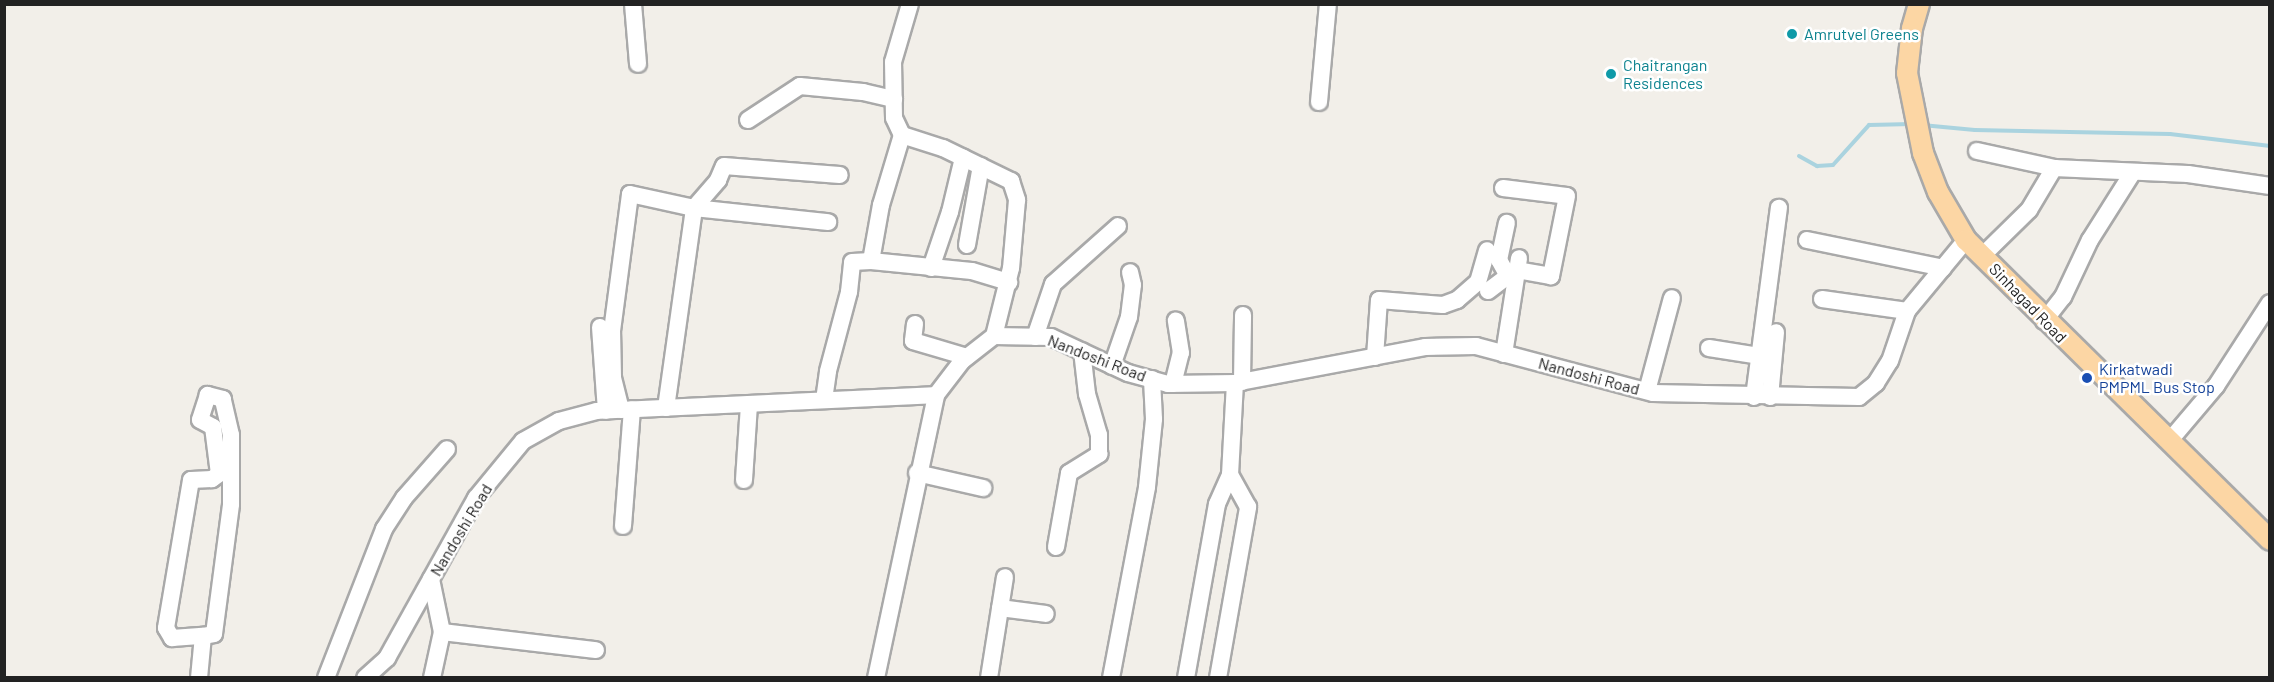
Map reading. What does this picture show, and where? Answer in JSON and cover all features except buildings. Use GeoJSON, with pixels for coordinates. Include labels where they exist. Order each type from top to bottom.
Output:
{"type":"FeatureCollection","features":[{"type":"Feature","properties":{"kind":"main road","name":"Sinhagad Road"},"geometry":{"type":"LineString","coordinates":[[1919,4],[1912,28],[1907,74],[1923,153],[1938,192],[1966,240],[2044,321],[2171,439],[2270,540]]}},
{"type":"Feature","properties":{"kind":"street"},"geometry":{"type":"LineString","coordinates":[[633,4],[638,63]]}},
{"type":"Feature","properties":{"kind":"street"},"geometry":{"type":"LineString","coordinates":[[1319,102],[1328,4]]}},
{"type":"Feature","properties":{"kind":"street"},"geometry":{"type":"LineString","coordinates":[[871,261],[881,206],[902,135],[894,118],[893,62],[909,6]]}},
{"type":"Feature","properties":{"kind":"street"},"geometry":{"type":"LineString","coordinates":[[748,120],[800,86],[863,92],[894,99]]}},
{"type":"Feature","properties":{"kind":"street"},"geometry":{"type":"LineString","coordinates":[[876,678],[917,474],[936,395],[967,357],[994,336],[1008,282],[1017,200],[1011,181],[963,158],[902,135]]}},
{"type":"Feature","properties":{"kind":"street"},"geometry":{"type":"LineString","coordinates":[[1977,151],[2055,168],[2188,174],[2270,186]]}},
{"type":"Feature","properties":{"kind":"street"},"geometry":{"type":"LineString","coordinates":[[931,268],[950,213],[963,158]]}},
{"type":"Feature","properties":{"kind":"street"},"geometry":{"type":"LineString","coordinates":[[666,408],[694,208],[718,180],[724,166],[840,175]]}},
{"type":"Feature","properties":{"kind":"street"},"geometry":{"type":"LineString","coordinates":[[967,245],[981,166]]}},
{"type":"Feature","properties":{"kind":"street"},"geometry":{"type":"LineString","coordinates":[[1982,255],[2005,238],[2029,210],[2055,168]]}},
{"type":"Feature","properties":{"kind":"street"},"geometry":{"type":"LineString","coordinates":[[2044,321],[2067,291],[2090,240],[2133,172]]}},
{"type":"Feature","properties":{"kind":"street"},"geometry":{"type":"LineString","coordinates":[[1503,188],[1567,196],[1551,276],[1507,260]]}},
{"type":"Feature","properties":{"kind":"street"},"geometry":{"type":"LineString","coordinates":[[624,526],[620,410],[613,377],[612,331],[630,194],[694,208],[828,222]]}},
{"type":"Feature","properties":{"kind":"street"},"geometry":{"type":"LineString","coordinates":[[1762,397],[1760,356],[1779,208]]}},
{"type":"Feature","properties":{"kind":"street"},"geometry":{"type":"LineString","coordinates":[[1504,354],[1507,223]]}},
{"type":"Feature","properties":{"kind":"street"},"geometry":{"type":"LineString","coordinates":[[1035,337],[1053,284],[1118,226]]}},
{"type":"Feature","properties":{"kind":"street"},"geometry":{"type":"LineString","coordinates":[[1807,240],[1943,268]]}},
{"type":"Feature","properties":{"kind":"street","name":"Nandoshi Road"},"geometry":{"type":"LineString","coordinates":[[994,336],[1051,337],[1112,366],[1152,380],[1173,384],[1238,383],[1435,347],[1476,346],[1647,391],[1762,397],[1858,397],[1876,383],[1890,361],[1907,311],[1966,240]]}},
{"type":"Feature","properties":{"kind":"street"},"geometry":{"type":"LineString","coordinates":[[1488,291],[1507,260]]}},
{"type":"Feature","properties":{"kind":"street"},"geometry":{"type":"LineString","coordinates":[[1376,357],[1379,300],[1443,304],[1457,300],[1507,260]]}},
{"type":"Feature","properties":{"kind":"street"},"geometry":{"type":"LineString","coordinates":[[824,400],[828,371],[849,292],[852,262],[871,261],[972,271],[1008,282]]}},
{"type":"Feature","properties":{"kind":"street"},"geometry":{"type":"LineString","coordinates":[[1112,366],[1129,317],[1133,285],[1130,272]]}},
{"type":"Feature","properties":{"kind":"street"},"geometry":{"type":"LineString","coordinates":[[1647,391],[1672,298]]}},
{"type":"Feature","properties":{"kind":"street"},"geometry":{"type":"LineString","coordinates":[[1822,299],[1907,311]]}},
{"type":"Feature","properties":{"kind":"street"},"geometry":{"type":"LineString","coordinates":[[2171,439],[2216,386],[2270,303]]}},
{"type":"Feature","properties":{"kind":"street"},"geometry":{"type":"LineString","coordinates":[[1186,678],[1216,504],[1230,475],[1243,315]]}},
{"type":"Feature","properties":{"kind":"street"},"geometry":{"type":"LineString","coordinates":[[1173,384],[1181,353],[1176,320]]}},
{"type":"Feature","properties":{"kind":"street"},"geometry":{"type":"LineString","coordinates":[[915,324],[913,341],[967,357]]}},
{"type":"Feature","properties":{"kind":"street"},"geometry":{"type":"LineString","coordinates":[[600,327],[620,410]]}},
{"type":"Feature","properties":{"kind":"street"},"geometry":{"type":"LineString","coordinates":[[1762,397],[1776,332]]}},
{"type":"Feature","properties":{"kind":"street"},"geometry":{"type":"LineString","coordinates":[[1709,348],[1760,356]]}},
{"type":"Feature","properties":{"kind":"street"},"geometry":{"type":"LineString","coordinates":[[1056,547],[1069,473],[1099,454],[1100,435],[1087,394],[1082,351]]}},
{"type":"Feature","properties":{"kind":"street"},"geometry":{"type":"LineString","coordinates":[[1111,678],[1147,487],[1155,419],[1152,380]]}},
{"type":"Feature","properties":{"kind":"street"},"geometry":{"type":"LineString","coordinates":[[208,395],[223,399],[232,470],[214,634],[203,636],[172,638],[166,628],[190,485],[195,477],[212,479],[219,474],[213,427],[201,420],[208,395]]}},
{"type":"Feature","properties":{"kind":"street","name":"Nandoshi Road"},"geometry":{"type":"LineString","coordinates":[[365,678],[387,658],[476,498],[523,441],[559,421],[620,410],[936,395]]}},
{"type":"Feature","properties":{"kind":"street"},"geometry":{"type":"LineString","coordinates":[[744,480],[749,404]]}},
{"type":"Feature","properties":{"kind":"street"},"geometry":{"type":"LineString","coordinates":[[326,678],[384,529],[404,498],[447,449]]}},
{"type":"Feature","properties":{"kind":"street"},"geometry":{"type":"LineString","coordinates":[[917,474],[983,488]]}},
{"type":"Feature","properties":{"kind":"street"},"geometry":{"type":"LineString","coordinates":[[1218,678],[1248,507],[1230,475]]}},
{"type":"Feature","properties":{"kind":"street"},"geometry":{"type":"LineString","coordinates":[[989,678],[1005,577]]}},
{"type":"Feature","properties":{"kind":"street"},"geometry":{"type":"LineString","coordinates":[[431,579],[442,632],[432,678]]}},
{"type":"Feature","properties":{"kind":"street"},"geometry":{"type":"LineString","coordinates":[[1000,608],[1046,614]]}},
{"type":"Feature","properties":{"kind":"street"},"geometry":{"type":"LineString","coordinates":[[442,632],[596,651]]}},
{"type":"Feature","properties":{"kind":"street"},"geometry":{"type":"LineString","coordinates":[[199,678],[203,636]]}},
{"type":"Feature","properties":{"kind":"waterway"},"geometry":{"type":"LineString","coordinates":[[1799,156],[1817,166],[1833,165],[1869,125],[1912,124]]}},
{"type":"Feature","properties":{"kind":"waterway"},"geometry":{"type":"LineString","coordinates":[[1922,125],[1975,130],[2170,134],[2270,146]]}},
{"type":"Feature","properties":{"kind":"place","name":"Amrutvel Greens"},"geometry":{"type":"Point","coordinates":[1792,34]}},
{"type":"Feature","properties":{"kind":"place","name":"Chaitrangan Residences"},"geometry":{"type":"Point","coordinates":[1611,74]}},
{"type":"Feature","properties":{"kind":"place","name":"Kirkatwadi PMPML Bus Stop"},"geometry":{"type":"Point","coordinates":[2087,378]}}]}
